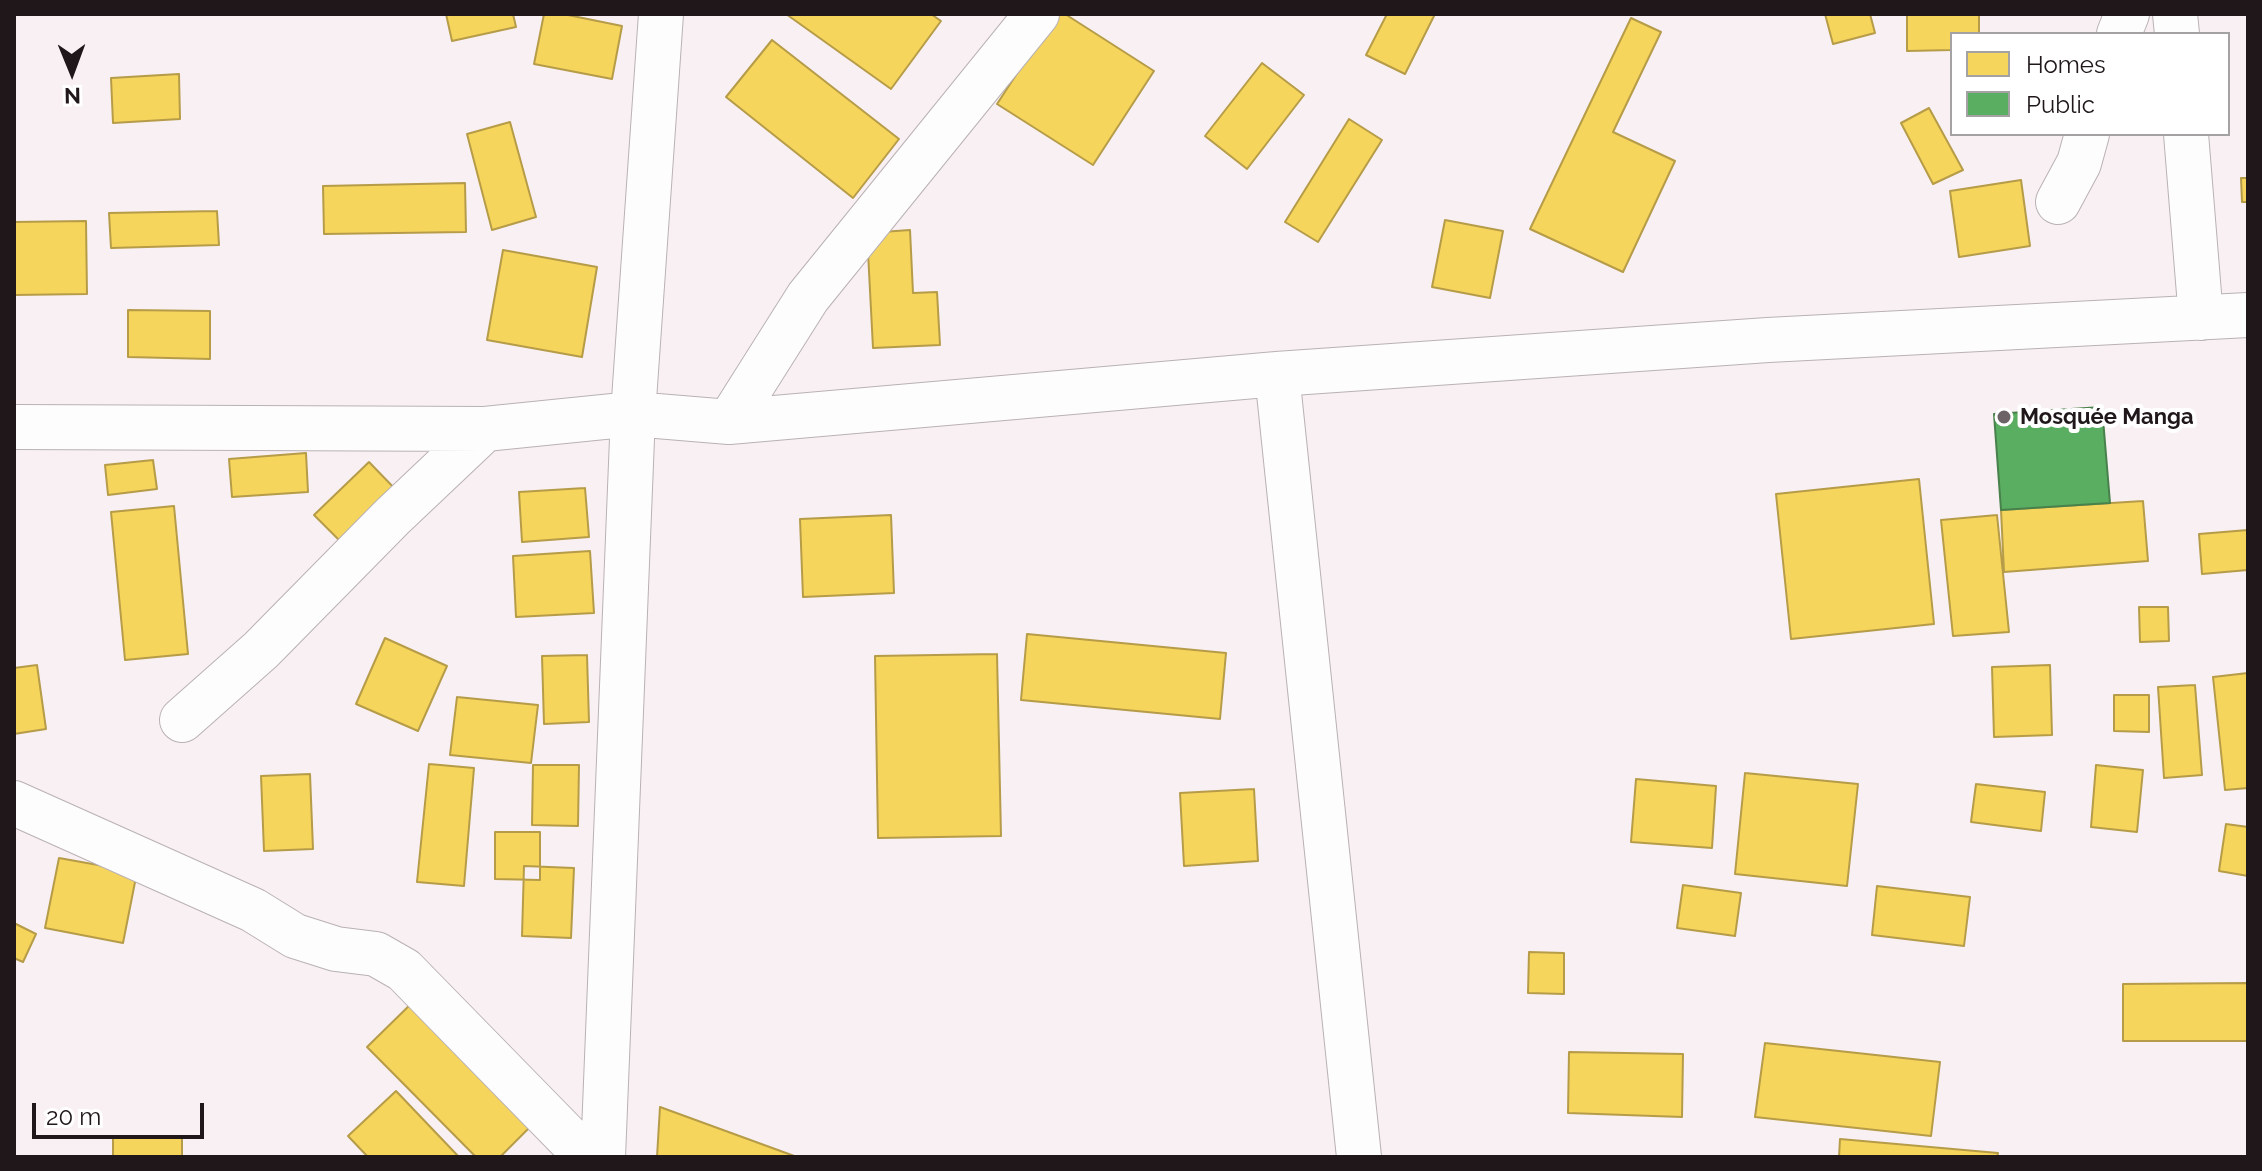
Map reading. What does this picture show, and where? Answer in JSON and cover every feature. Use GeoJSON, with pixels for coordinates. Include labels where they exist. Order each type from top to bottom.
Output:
{"type":"FeatureCollection","features":[{"type":"Feature","properties":{"kind":"street"},"geometry":{"type":"LineString","coordinates":[[603,1157],[633,414],[661,14]]}},
{"type":"Feature","properties":{"kind":"street"},"geometry":{"type":"LineString","coordinates":[[729,422],[808,297],[1037,14]]}},
{"type":"Feature","properties":{"kind":"street"},"geometry":{"type":"LineString","coordinates":[[2058,202],[2079,163],[2086,136]]}},
{"type":"Feature","properties":{"kind":"street"},"geometry":{"type":"LineString","coordinates":[[2186,136],[2201,318]]}},
{"type":"Feature","properties":{"kind":"street"},"geometry":{"type":"LineString","coordinates":[[14,427],[485,429],[633,414],[729,422],[1277,374],[1768,340],[2248,315]]}},
{"type":"Feature","properties":{"kind":"street"},"geometry":{"type":"LineString","coordinates":[[1277,374],[1359,1157]]}},
{"type":"Feature","properties":{"kind":"street"},"geometry":{"type":"LineString","coordinates":[[182,720],[261,650],[392,517],[485,429]]}},
{"type":"Feature","properties":{"kind":"street"},"geometry":{"type":"LineString","coordinates":[[14,803],[253,910],[295,936],[336,949],[376,954],[404,970],[587,1157]]}},
{"type":"Feature","properties":{"kind":"building: Homes"},"geometry":{"type":"Polygon","coordinates":[[[446,14],[513,14],[516,27],[452,41],[446,14]]]}},
{"type":"Feature","properties":{"kind":"building: Homes"},"geometry":{"type":"Polygon","coordinates":[[[544,14],[563,14],[622,26],[612,79],[534,64],[544,14]]]}},
{"type":"Feature","properties":{"kind":"building: Homes"},"geometry":{"type":"Polygon","coordinates":[[[786,14],[931,14],[941,21],[891,89],[786,14]]]}},
{"type":"Feature","properties":{"kind":"building: Homes"},"geometry":{"type":"Polygon","coordinates":[[[1056,14],[1065,14],[1154,71],[1093,165],[997,104],[1056,14]]]}},
{"type":"Feature","properties":{"kind":"building: Homes"},"geometry":{"type":"Polygon","coordinates":[[[1387,14],[1435,14],[1405,74],[1366,55],[1387,14]]]}},
{"type":"Feature","properties":{"kind":"building: Homes"},"geometry":{"type":"Polygon","coordinates":[[[1825,14],[1870,14],[1875,33],[1833,44],[1825,14]]]}},
{"type":"Feature","properties":{"kind":"building: Homes"},"geometry":{"type":"Polygon","coordinates":[[[1907,14],[1979,14],[1979,32],[1950,32],[1950,50],[1907,51],[1907,14]]]}},
{"type":"Feature","properties":{"kind":"building: Homes"},"geometry":{"type":"Polygon","coordinates":[[[1631,18],[1661,32],[1613,132],[1675,161],[1623,272],[1530,229],[1631,18]]]}},
{"type":"Feature","properties":{"kind":"building: Homes"},"geometry":{"type":"Polygon","coordinates":[[[772,40],[899,139],[853,198],[726,97],[772,40]]]}},
{"type":"Feature","properties":{"kind":"building: Homes"},"geometry":{"type":"Polygon","coordinates":[[[1262,63],[1304,95],[1247,169],[1205,136],[1262,63]]]}},
{"type":"Feature","properties":{"kind":"building: Homes"},"geometry":{"type":"Polygon","coordinates":[[[179,74],[180,119],[113,123],[111,78],[179,74]]]}},
{"type":"Feature","properties":{"kind":"building: Homes"},"geometry":{"type":"Polygon","coordinates":[[[1929,108],[1963,170],[1933,184],[1901,123],[1929,108]]]}},
{"type":"Feature","properties":{"kind":"building: Homes"},"geometry":{"type":"Polygon","coordinates":[[[1349,119],[1382,140],[1318,242],[1285,222],[1349,119]]]}},
{"type":"Feature","properties":{"kind":"building: Homes"},"geometry":{"type":"Polygon","coordinates":[[[510,122],[536,217],[492,230],[467,134],[510,122]]]}},
{"type":"Feature","properties":{"kind":"building: Homes"},"geometry":{"type":"Polygon","coordinates":[[[2241,178],[2248,178],[2248,202],[2242,202],[2241,178]]]}},
{"type":"Feature","properties":{"kind":"building: Homes"},"geometry":{"type":"Polygon","coordinates":[[[2021,180],[2030,246],[1959,257],[1950,191],[2021,180]]]}},
{"type":"Feature","properties":{"kind":"building: Homes"},"geometry":{"type":"Polygon","coordinates":[[[465,183],[466,232],[324,234],[323,186],[465,183]]]}},
{"type":"Feature","properties":{"kind":"building: Homes"},"geometry":{"type":"Polygon","coordinates":[[[217,211],[219,245],[111,248],[109,213],[217,211]]]}},
{"type":"Feature","properties":{"kind":"building: Homes"},"geometry":{"type":"Polygon","coordinates":[[[1445,220],[1503,231],[1490,298],[1432,287],[1445,220]]]}},
{"type":"Feature","properties":{"kind":"building: Homes"},"geometry":{"type":"Polygon","coordinates":[[[86,221],[87,294],[14,295],[14,222],[86,221]]]}},
{"type":"Feature","properties":{"kind":"building: Homes"},"geometry":{"type":"Polygon","coordinates":[[[910,230],[913,293],[937,292],[940,345],[873,348],[867,233],[910,230]]]}},
{"type":"Feature","properties":{"kind":"building: Homes"},"geometry":{"type":"Polygon","coordinates":[[[503,250],[597,267],[582,357],[487,340],[503,250]]]}},
{"type":"Feature","properties":{"kind":"building: Homes"},"geometry":{"type":"Polygon","coordinates":[[[128,310],[210,311],[210,359],[128,357],[128,310]]]}},
{"type":"Feature","properties":{"kind":"building: Homes"},"geometry":{"type":"Polygon","coordinates":[[[306,453],[308,492],[232,497],[229,459],[306,453]]]}},
{"type":"Feature","properties":{"kind":"building: Homes"},"geometry":{"type":"Polygon","coordinates":[[[153,460],[157,489],[108,495],[105,465],[153,460]]]}},
{"type":"Feature","properties":{"kind":"building: Homes"},"geometry":{"type":"Polygon","coordinates":[[[369,462],[399,493],[344,545],[314,515],[369,462]]]}},
{"type":"Feature","properties":{"kind":"building: Homes"},"geometry":{"type":"Polygon","coordinates":[[[1919,479],[1934,624],[1791,639],[1776,494],[1919,479]]]}},
{"type":"Feature","properties":{"kind":"building: Homes"},"geometry":{"type":"Polygon","coordinates":[[[585,488],[589,537],[522,542],[519,492],[585,488]]]}},
{"type":"Feature","properties":{"kind":"building: Homes"},"geometry":{"type":"Polygon","coordinates":[[[2143,501],[2148,561],[2004,572],[2001,510],[2143,501]]]}},
{"type":"Feature","properties":{"kind":"building: Homes"},"geometry":{"type":"Polygon","coordinates":[[[174,506],[188,654],[125,660],[111,512],[174,506]]]}},
{"type":"Feature","properties":{"kind":"building: Homes"},"geometry":{"type":"Polygon","coordinates":[[[891,515],[894,593],[803,597],[800,519],[891,515]]]}},
{"type":"Feature","properties":{"kind":"building: Homes"},"geometry":{"type":"Polygon","coordinates":[[[1997,515],[2009,632],[1953,636],[1941,520],[1997,515]]]}},
{"type":"Feature","properties":{"kind":"building: Homes"},"geometry":{"type":"Polygon","coordinates":[[[2248,530],[2248,570],[2202,574],[2199,534],[2248,530]]]}},
{"type":"Feature","properties":{"kind":"building: Homes"},"geometry":{"type":"Polygon","coordinates":[[[590,551],[594,613],[516,617],[513,556],[590,551]]]}},
{"type":"Feature","properties":{"kind":"building: Homes"},"geometry":{"type":"Polygon","coordinates":[[[2139,607],[2168,607],[2169,641],[2140,642],[2139,607]]]}},
{"type":"Feature","properties":{"kind":"building: Homes"},"geometry":{"type":"Polygon","coordinates":[[[1027,634],[1226,653],[1220,719],[1021,700],[1027,634]]]}},
{"type":"Feature","properties":{"kind":"building: Homes"},"geometry":{"type":"Polygon","coordinates":[[[385,638],[447,666],[418,731],[356,704],[385,638]]]}},
{"type":"Feature","properties":{"kind":"building: Homes"},"geometry":{"type":"Polygon","coordinates":[[[997,654],[1001,836],[878,838],[875,656],[997,654]]]}},
{"type":"Feature","properties":{"kind":"building: Homes"},"geometry":{"type":"Polygon","coordinates":[[[587,655],[589,722],[544,724],[542,656],[587,655]]]}},
{"type":"Feature","properties":{"kind":"building: Homes"},"geometry":{"type":"Polygon","coordinates":[[[37,665],[46,729],[14,734],[14,668],[37,665]]]}},
{"type":"Feature","properties":{"kind":"building: Homes"},"geometry":{"type":"Polygon","coordinates":[[[2050,665],[2052,735],[1994,737],[1992,667],[2050,665]]]}},
{"type":"Feature","properties":{"kind":"building: Homes"},"geometry":{"type":"Polygon","coordinates":[[[2248,673],[2248,788],[2225,790],[2213,677],[2248,673]]]}},
{"type":"Feature","properties":{"kind":"building: Homes"},"geometry":{"type":"Polygon","coordinates":[[[2195,685],[2202,775],[2164,778],[2158,687],[2195,685]]]}},
{"type":"Feature","properties":{"kind":"building: Homes"},"geometry":{"type":"Polygon","coordinates":[[[2114,695],[2149,695],[2149,732],[2114,731],[2114,695]]]}},
{"type":"Feature","properties":{"kind":"building: Homes"},"geometry":{"type":"Polygon","coordinates":[[[457,697],[538,705],[531,763],[450,755],[457,697]]]}},
{"type":"Feature","properties":{"kind":"building: Homes"},"geometry":{"type":"Polygon","coordinates":[[[429,764],[474,768],[464,886],[417,882],[429,764]]]}},
{"type":"Feature","properties":{"kind":"building: Homes"},"geometry":{"type":"Polygon","coordinates":[[[533,765],[579,765],[578,826],[532,825],[533,765]]]}},
{"type":"Feature","properties":{"kind":"building: Homes"},"geometry":{"type":"Polygon","coordinates":[[[2096,765],[2143,770],[2137,832],[2091,827],[2096,765]]]}},
{"type":"Feature","properties":{"kind":"building: Homes"},"geometry":{"type":"Polygon","coordinates":[[[1745,773],[1858,784],[1847,886],[1735,874],[1745,773]]]}},
{"type":"Feature","properties":{"kind":"building: Homes"},"geometry":{"type":"Polygon","coordinates":[[[310,774],[313,849],[264,851],[261,776],[310,774]]]}},
{"type":"Feature","properties":{"kind":"building: Homes"},"geometry":{"type":"Polygon","coordinates":[[[1636,779],[1716,786],[1712,848],[1631,842],[1636,779]]]}},
{"type":"Feature","properties":{"kind":"building: Homes"},"geometry":{"type":"Polygon","coordinates":[[[1976,784],[2045,792],[2041,831],[1971,822],[1976,784]]]}},
{"type":"Feature","properties":{"kind":"building: Homes"},"geometry":{"type":"Polygon","coordinates":[[[1254,789],[1258,861],[1184,866],[1180,793],[1254,789]]]}},
{"type":"Feature","properties":{"kind":"building: Homes"},"geometry":{"type":"Polygon","coordinates":[[[2226,824],[2248,827],[2248,876],[2219,871],[2226,824]]]}},
{"type":"Feature","properties":{"kind":"building: Homes"},"geometry":{"type":"Polygon","coordinates":[[[495,832],[540,832],[540,880],[495,879],[495,832]]]}},
{"type":"Feature","properties":{"kind":"building: Homes"},"geometry":{"type":"Polygon","coordinates":[[[59,858],[137,872],[123,943],[45,928],[59,858]]]}},
{"type":"Feature","properties":{"kind":"building: Homes"},"geometry":{"type":"Polygon","coordinates":[[[524,866],[574,868],[571,938],[522,936],[524,866]]]}},
{"type":"Feature","properties":{"kind":"building: Homes"},"geometry":{"type":"Polygon","coordinates":[[[1683,885],[1741,893],[1735,936],[1677,928],[1683,885]]]}},
{"type":"Feature","properties":{"kind":"building: Homes"},"geometry":{"type":"Polygon","coordinates":[[[1877,886],[1970,897],[1964,946],[1872,935],[1877,886]]]}},
{"type":"Feature","properties":{"kind":"building: Homes"},"geometry":{"type":"Polygon","coordinates":[[[14,923],[36,934],[23,962],[14,958],[14,923]]]}},
{"type":"Feature","properties":{"kind":"building: Homes"},"geometry":{"type":"Polygon","coordinates":[[[1529,952],[1564,953],[1564,994],[1528,993],[1529,952]]]}},
{"type":"Feature","properties":{"kind":"building: Homes"},"geometry":{"type":"Polygon","coordinates":[[[2248,983],[2248,1041],[2123,1041],[2123,984],[2248,983]]]}},
{"type":"Feature","properties":{"kind":"building: Homes"},"geometry":{"type":"Polygon","coordinates":[[[419,996],[539,1118],[500,1157],[476,1157],[367,1047],[419,996]]]}},
{"type":"Feature","properties":{"kind":"building: Homes"},"geometry":{"type":"Polygon","coordinates":[[[1765,1043],[1940,1062],[1931,1136],[1755,1117],[1765,1043]]]}},
{"type":"Feature","properties":{"kind":"building: Homes"},"geometry":{"type":"Polygon","coordinates":[[[1569,1052],[1683,1054],[1682,1117],[1568,1113],[1569,1052]]]}},
{"type":"Feature","properties":{"kind":"building: Homes"},"geometry":{"type":"Polygon","coordinates":[[[396,1091],[459,1157],[368,1157],[348,1136],[396,1091]]]}},
{"type":"Feature","properties":{"kind":"building: Homes"},"geometry":{"type":"Polygon","coordinates":[[[660,1107],[797,1157],[657,1157],[660,1107]]]}},
{"type":"Feature","properties":{"kind":"building: Homes"},"geometry":{"type":"Polygon","coordinates":[[[113,1138],[182,1138],[182,1157],[113,1157],[113,1138]]]}},
{"type":"Feature","properties":{"kind":"building: Homes"},"geometry":{"type":"Polygon","coordinates":[[[1840,1139],[1998,1153],[1997,1157],[1839,1157],[1840,1139]]]}},
{"type":"Feature","properties":{"kind":"building: Public"},"geometry":{"type":"Polygon","coordinates":[[[2102,407],[2110,503],[2001,510],[1994,414],[2102,407]]]}},
{"type":"Feature","properties":{"kind":"place","name":"Mosquée Manga"},"geometry":{"type":"Point","coordinates":[2004,417]}}]}
